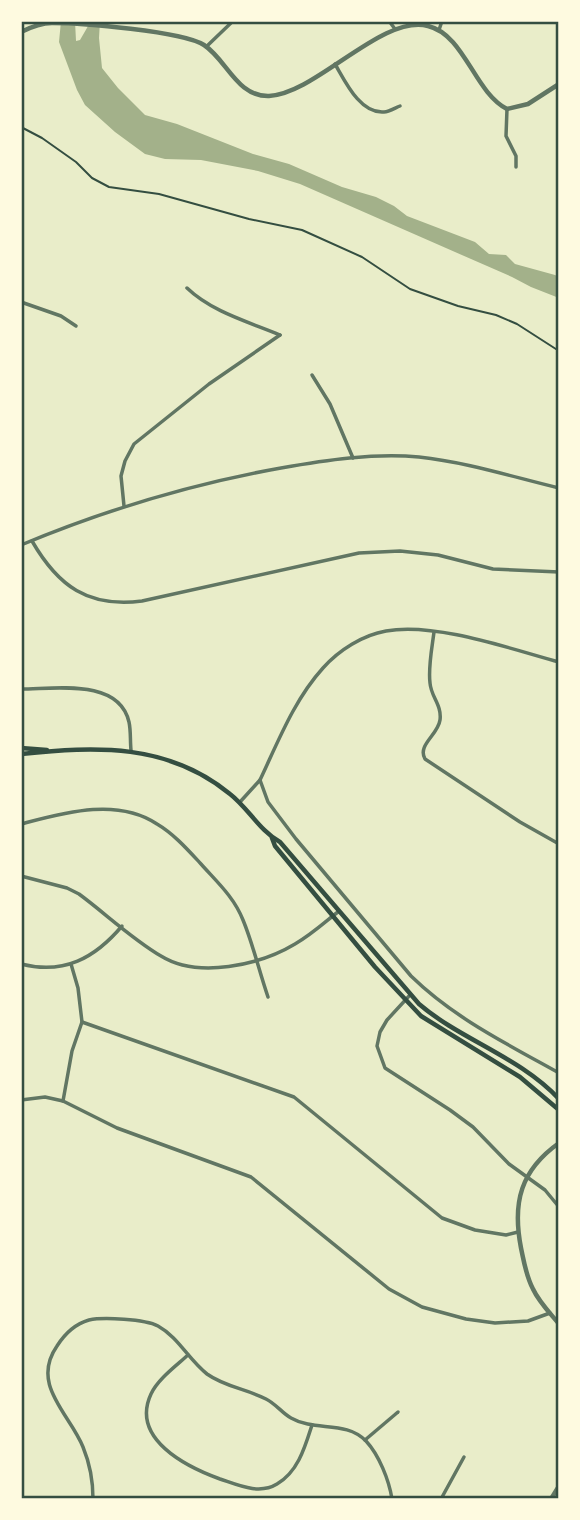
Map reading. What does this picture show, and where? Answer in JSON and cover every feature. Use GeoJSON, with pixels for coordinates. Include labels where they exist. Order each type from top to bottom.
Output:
{"type":"FeatureCollection","features":[{"type":"Feature","properties":{"kind":"main road"},"geometry":{"type":"LineString","coordinates":[[21,748],[48,750]]}},
{"type":"Feature","properties":{"kind":"main road"},"geometry":{"type":"LineString","coordinates":[[21,754],[48,750],[131,750],[180,764],[215,782],[240,802],[272,838],[275,846],[332,916],[405,1000],[434,1026],[520,1077],[559,1110]]}},
{"type":"Feature","properties":{"kind":"main road"},"geometry":{"type":"LineString","coordinates":[[272,838],[280,842],[410,995],[440,1020],[530,1075],[559,1098]]}},
{"type":"Feature","properties":{"kind":"street"},"geometry":{"type":"LineString","coordinates":[[207,46],[233,21]]}},
{"type":"Feature","properties":{"kind":"street"},"geometry":{"type":"LineString","coordinates":[[389,21],[395,30]]}},
{"type":"Feature","properties":{"kind":"street"},"geometry":{"type":"LineString","coordinates":[[439,30],[442,21]]}},
{"type":"Feature","properties":{"kind":"street"},"geometry":{"type":"LineString","coordinates":[[21,32],[51,23],[175,35],[207,46],[245,88],[255,94],[269,96],[298,86],[395,30],[422,24],[439,30],[452,42],[491,99],[507,109],[528,104],[559,84]]}},
{"type":"Feature","properties":{"kind":"street"},"geometry":{"type":"LineString","coordinates":[[335,64],[352,93],[368,107],[385,112],[400,106]]}},
{"type":"Feature","properties":{"kind":"street"},"geometry":{"type":"LineString","coordinates":[[507,109],[506,136],[516,156],[516,167]]}},
{"type":"Feature","properties":{"kind":"street"},"geometry":{"type":"LineString","coordinates":[[124,506],[121,476],[134,444],[209,384],[281,335],[212,306],[187,288]]}},
{"type":"Feature","properties":{"kind":"street"},"geometry":{"type":"LineString","coordinates":[[21,302],[61,316],[76,326]]}},
{"type":"Feature","properties":{"kind":"street"},"geometry":{"type":"LineString","coordinates":[[312,375],[330,404],[353,458]]}},
{"type":"Feature","properties":{"kind":"street"},"geometry":{"type":"LineString","coordinates":[[21,545],[124,506],[229,478],[313,462],[390,456],[452,461],[559,488]]}},
{"type":"Feature","properties":{"kind":"street"},"geometry":{"type":"LineString","coordinates":[[32,541],[59,579],[80,592],[105,602],[142,601],[359,553],[400,551],[438,555],[493,569],[559,572]]}},
{"type":"Feature","properties":{"kind":"street"},"geometry":{"type":"LineString","coordinates":[[240,802],[260,780],[295,709],[311,684],[332,659],[356,642],[377,633],[399,629],[434,632],[483,641],[559,662]]}},
{"type":"Feature","properties":{"kind":"street"},"geometry":{"type":"LineString","coordinates":[[434,632],[429,681],[440,714],[436,732],[423,748],[425,760],[559,844]]}},
{"type":"Feature","properties":{"kind":"street"},"geometry":{"type":"LineString","coordinates":[[21,689],[97,690],[109,695],[122,706],[129,722],[131,750]]}},
{"type":"Feature","properties":{"kind":"street"},"geometry":{"type":"LineString","coordinates":[[260,780],[268,802],[296,839],[411,976],[432,997],[464,1019],[559,1073]]}},
{"type":"Feature","properties":{"kind":"street"},"geometry":{"type":"LineString","coordinates":[[21,824],[74,810],[133,814],[158,824],[183,845],[231,897],[243,919],[268,997]]}},
{"type":"Feature","properties":{"kind":"street"},"geometry":{"type":"LineString","coordinates":[[21,876],[67,888],[79,894],[162,957],[202,970],[231,966],[295,944],[339,911]]}},
{"type":"Feature","properties":{"kind":"street"},"geometry":{"type":"LineString","coordinates":[[21,964],[53,966],[88,958],[122,926]]}},
{"type":"Feature","properties":{"kind":"street"},"geometry":{"type":"LineString","coordinates":[[63,1101],[72,1051],[82,1022],[78,988],[71,964]]}},
{"type":"Feature","properties":{"kind":"street"},"geometry":{"type":"LineString","coordinates":[[410,995],[387,1020],[378,1037],[378,1054],[385,1068],[473,1127],[509,1164],[545,1190],[559,1207]]}},
{"type":"Feature","properties":{"kind":"street"},"geometry":{"type":"LineString","coordinates":[[82,1022],[294,1097],[442,1218],[475,1230],[506,1235],[518,1232]]}},
{"type":"Feature","properties":{"kind":"street"},"geometry":{"type":"LineString","coordinates":[[21,1100],[45,1097],[63,1101],[125,1132],[251,1177],[389,1289],[422,1307],[466,1319],[495,1323],[528,1321],[550,1313]]}},
{"type":"Feature","properties":{"kind":"street"},"geometry":{"type":"LineString","coordinates":[[559,1143],[543,1156],[527,1175],[518,1202],[518,1232],[532,1288],[559,1324]]}},
{"type":"Feature","properties":{"kind":"street"},"geometry":{"type":"LineString","coordinates":[[93,1499],[93,1480],[84,1447],[56,1404],[48,1375],[54,1349],[77,1325],[90,1320],[137,1321],[158,1326],[176,1340],[207,1374],[221,1382],[263,1397],[291,1418],[312,1425],[343,1427],[365,1440],[380,1463],[392,1499]]}},
{"type":"Feature","properties":{"kind":"street"},"geometry":{"type":"LineString","coordinates":[[188,1355],[151,1392],[147,1416],[150,1430],[169,1453],[199,1471],[259,1490],[276,1485],[293,1471],[312,1425]]}},
{"type":"Feature","properties":{"kind":"street"},"geometry":{"type":"LineString","coordinates":[[365,1440],[398,1412]]}},
{"type":"Feature","properties":{"kind":"street"},"geometry":{"type":"LineString","coordinates":[[441,1499],[464,1457]]}},
{"type":"Feature","properties":{"kind":"street"},"geometry":{"type":"LineString","coordinates":[[551,1499],[559,1486]]}},
{"type":"Feature","properties":{"kind":"path"},"geometry":{"type":"LineString","coordinates":[[21,127],[42,138],[76,162],[92,178],[109,187],[159,194],[249,219],[302,230],[362,257],[410,289],[458,306],[496,315],[517,324],[559,351]]}},
{"type":"Feature","properties":{"kind":"shaded area"},"geometry":{"type":"Polygon","coordinates":[[[61,21],[75,21],[76,41],[80,40],[91,21],[100,21],[102,68],[145,115],[177,124],[253,154],[289,164],[342,187],[376,197],[407,216],[475,242],[489,254],[506,255],[515,264],[555,275],[559,277],[559,298],[300,184],[258,171],[201,160],[165,159],[145,154],[85,105],[59,42],[61,21]]]}}]}
